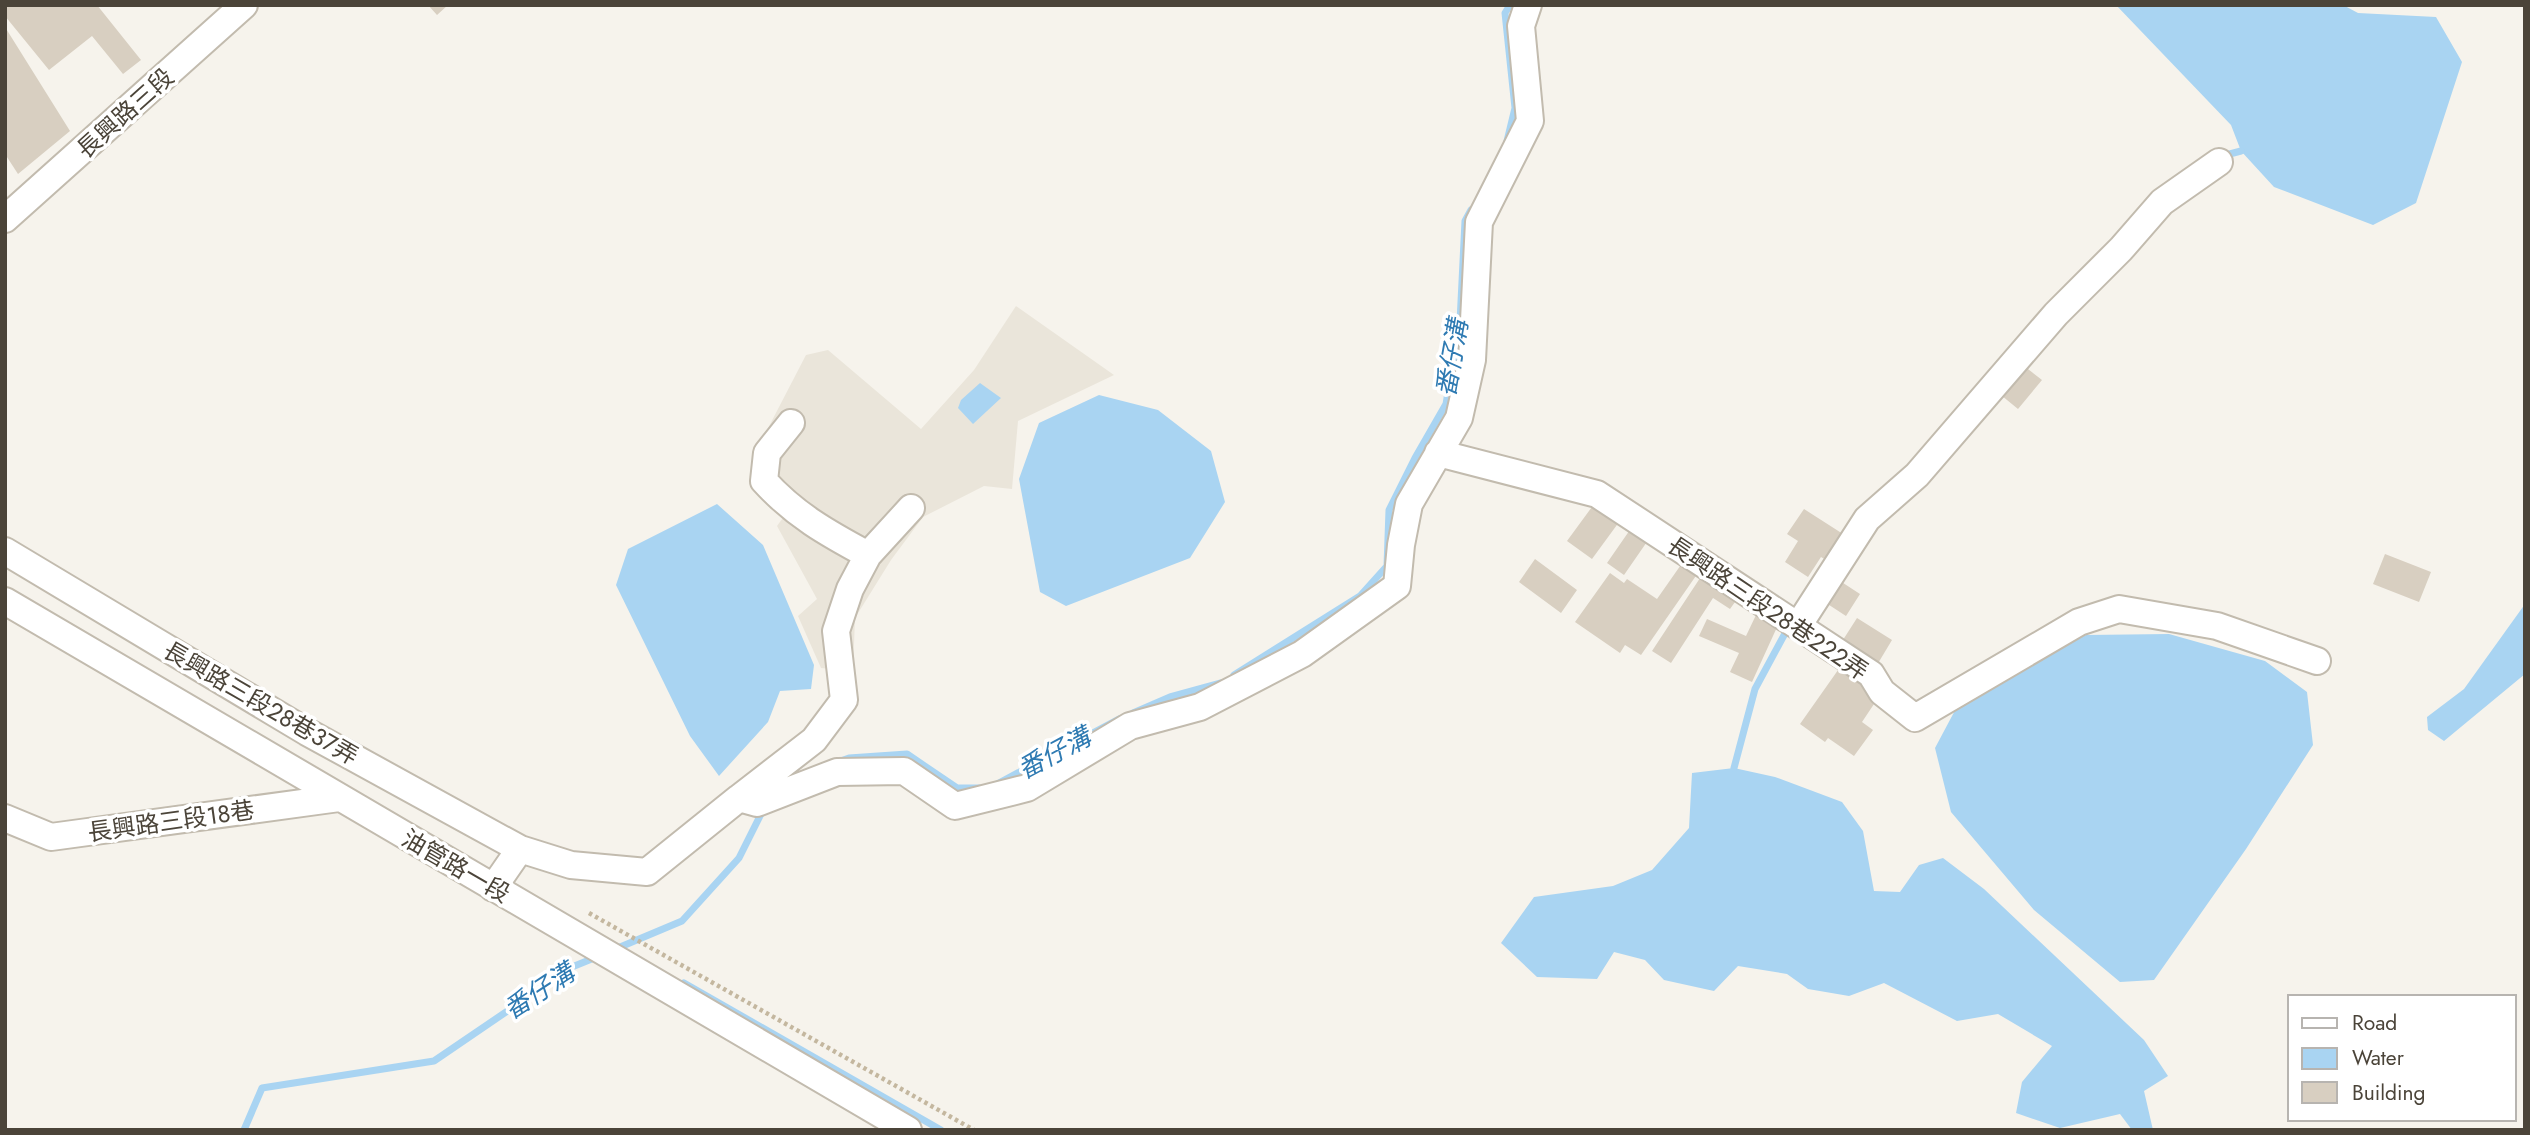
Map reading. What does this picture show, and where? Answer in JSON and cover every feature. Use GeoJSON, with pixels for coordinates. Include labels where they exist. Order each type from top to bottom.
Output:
{"type":"FeatureCollection","features":[{"type":"Feature","properties":{"kind":"street","name":"長興路三段"},"geometry":{"type":"LineString","coordinates":[[5,219],[244,5]]}},
{"type":"Feature","properties":{"kind":"street"},"geometry":{"type":"LineString","coordinates":[[738,798],[757,803],[837,772],[904,771],[955,806],[1027,788],[1130,726],[1200,707],[1302,654],[1396,586],[1409,504],[1459,418],[1472,360],[1479,222],[1530,121],[1521,26],[1528,5]]}},
{"type":"Feature","properties":{"kind":"street"},"geometry":{"type":"LineString","coordinates":[[1798,626],[1867,519],[1917,475],[2048,323],[2121,249],[2162,202],[2219,162]]}},
{"type":"Feature","properties":{"kind":"street"},"geometry":{"type":"LineString","coordinates":[[791,423],[767,453],[764,481],[784,503],[813,525],[868,555]]}},
{"type":"Feature","properties":{"kind":"street","name":"長興路三段28巷222弄"},"geometry":{"type":"LineString","coordinates":[[1438,453],[1597,494],[1871,674],[1882,692],[1915,718],[2079,622],[2119,609],[2217,626],[2317,662]]}},
{"type":"Feature","properties":{"kind":"street","name":"長興路三段28巷37弄"},"geometry":{"type":"LineString","coordinates":[[5,551],[307,732],[520,849],[571,865],[646,872],[814,740],[844,700],[836,631],[850,589],[868,555],[911,508]]}},
{"type":"Feature","properties":{"kind":"street","name":"油管路一段"},"geometry":{"type":"LineString","coordinates":[[5,600],[908,1130]]}},
{"type":"Feature","properties":{"kind":"street","name":"長興路三段18巷"},"geometry":{"type":"LineString","coordinates":[[5,818],[51,837],[339,797]]}},
{"type":"Feature","properties":{"kind":"street"},"geometry":{"type":"LineString","coordinates":[[493,888],[520,849]]}},
{"type":"Feature","properties":{"kind":"path"},"geometry":{"type":"LineString","coordinates":[[629,935],[974,1130]]}},
{"type":"Feature","properties":{"kind":"shaded area"},"geometry":{"type":"Polygon","coordinates":[[[1016,306],[1114,375],[1018,421],[1012,489],[984,486],[923,517],[891,560],[855,618],[853,671],[821,668],[798,616],[817,599],[777,526],[796,500],[774,470],[765,434],[806,355],[828,350],[921,429],[974,370],[1016,306]]]}},
{"type":"Feature","properties":{"kind":"water"},"geometry":{"type":"Polygon","coordinates":[[[2116,5],[2343,5],[2358,13],[2436,17],[2462,62],[2416,203],[2373,225],[2274,187],[2241,151],[2231,125],[2116,5]]]}},
{"type":"Feature","properties":{"kind":"water"},"geometry":{"type":"Polygon","coordinates":[[[980,383],[1001,398],[973,424],[958,408],[961,400],[980,383]]]}},
{"type":"Feature","properties":{"kind":"water"},"geometry":{"type":"Polygon","coordinates":[[[1099,395],[1158,410],[1211,451],[1225,502],[1190,558],[1066,606],[1040,592],[1019,479],[1039,423],[1099,395]]]}},
{"type":"Feature","properties":{"kind":"water"},"geometry":{"type":"Polygon","coordinates":[[[717,504],[763,545],[814,665],[811,689],[780,691],[768,722],[719,776],[690,736],[616,585],[628,549],[717,504]]]}},
{"type":"Feature","properties":{"kind":"water"},"geometry":{"type":"Polygon","coordinates":[[[2525,604],[2525,674],[2444,741],[2428,730],[2427,717],[2464,689],[2525,604]]]}},
{"type":"Feature","properties":{"kind":"water"},"geometry":{"type":"Polygon","coordinates":[[[2169,634],[2265,661],[2307,692],[2313,745],[2246,849],[2154,980],[2120,982],[2034,910],[1951,812],[1935,748],[1960,701],[2086,635],[2169,634]]]}},
{"type":"Feature","properties":{"kind":"water"},"geometry":{"type":"Polygon","coordinates":[[[1734,768],[1775,777],[1842,802],[1863,831],[1874,891],[1900,892],[1919,865],[1943,858],[1984,889],[2144,1040],[2168,1076],[2144,1091],[2153,1130],[2132,1130],[2120,1114],[2060,1128],[2016,1113],[2022,1082],[2052,1046],[1998,1014],[1957,1021],[1884,983],[1849,996],[1808,989],[1787,974],[1738,966],[1714,991],[1664,980],[1645,960],[1614,952],[1597,979],[1537,977],[1501,943],[1534,897],[1613,886],[1652,870],[1689,828],[1692,773],[1734,768]]]}},
{"type":"Feature","properties":{"kind":"building"},"geometry":{"type":"Polygon","coordinates":[[[5,5],[97,5],[141,60],[123,74],[92,36],[49,70],[5,16],[5,5]]]}},
{"type":"Feature","properties":{"kind":"building"},"geometry":{"type":"Polygon","coordinates":[[[428,5],[448,5],[437,15],[428,5]]]}},
{"type":"Feature","properties":{"kind":"building"},"geometry":{"type":"Polygon","coordinates":[[[5,27],[70,131],[18,174],[5,154],[5,27]]]}},
{"type":"Feature","properties":{"kind":"building"},"geometry":{"type":"Polygon","coordinates":[[[2019,362],[2042,380],[2018,409],[1996,391],[2019,362]]]}},
{"type":"Feature","properties":{"kind":"building"},"geometry":{"type":"Polygon","coordinates":[[[1597,500],[1622,518],[1592,559],[1567,541],[1597,500]]]}},
{"type":"Feature","properties":{"kind":"building"},"geometry":{"type":"Polygon","coordinates":[[[1804,509],[1843,534],[1826,560],[1821,557],[1808,577],[1785,562],[1798,541],[1787,534],[1804,509]]]}},
{"type":"Feature","properties":{"kind":"building"},"geometry":{"type":"Polygon","coordinates":[[[1634,524],[1651,536],[1624,575],[1607,563],[1634,524]]]}},
{"type":"Feature","properties":{"kind":"building"},"geometry":{"type":"Polygon","coordinates":[[[2385,554],[2431,572],[2419,602],[2373,584],[2385,554]]]}},
{"type":"Feature","properties":{"kind":"building"},"geometry":{"type":"Polygon","coordinates":[[[1535,559],[1577,590],[1561,613],[1519,582],[1535,559]]]}},
{"type":"Feature","properties":{"kind":"building"},"geometry":{"type":"Polygon","coordinates":[[[1685,559],[1700,570],[1641,655],[1625,645],[1620,653],[1575,622],[1610,573],[1624,583],[1627,579],[1657,599],[1685,559]]]}},
{"type":"Feature","properties":{"kind":"building"},"geometry":{"type":"Polygon","coordinates":[[[1704,572],[1740,595],[1730,609],[1713,598],[1671,663],[1652,651],[1704,572]]]}},
{"type":"Feature","properties":{"kind":"building"},"geometry":{"type":"Polygon","coordinates":[[[1837,579],[1860,594],[1846,616],[1823,601],[1837,579]]]}},
{"type":"Feature","properties":{"kind":"building"},"geometry":{"type":"Polygon","coordinates":[[[1756,615],[1778,625],[1752,682],[1730,672],[1739,653],[1699,636],[1707,619],[1746,636],[1756,615]]]}},
{"type":"Feature","properties":{"kind":"building"},"geometry":{"type":"Polygon","coordinates":[[[1857,618],[1892,640],[1877,665],[1841,643],[1857,618]]]}},
{"type":"Feature","properties":{"kind":"building"},"geometry":{"type":"Polygon","coordinates":[[[1843,663],[1868,681],[1864,688],[1878,698],[1862,722],[1873,730],[1854,756],[1828,738],[1825,742],[1800,724],[1843,663]]]}},
{"type":"Feature","properties":{"kind":"waterway","name":"番仔溝"},"geometry":{"type":"LineString","coordinates":[[1507,141],[1515,108],[1505,13],[1510,5]]}},
{"type":"Feature","properties":{"kind":"waterway"},"geometry":{"type":"LineString","coordinates":[[2222,156],[2241,151]]}},
{"type":"Feature","properties":{"kind":"waterway","name":"番仔溝"},"geometry":{"type":"LineString","coordinates":[[1234,675],[1360,596],[1387,566],[1389,510],[1446,404],[1460,322],[1465,221],[1471,210]]}},
{"type":"Feature","properties":{"kind":"waterway"},"geometry":{"type":"LineString","coordinates":[[1734,768],[1755,689],[1789,626]]}},
{"type":"Feature","properties":{"kind":"waterway","name":"番仔溝"},"geometry":{"type":"LineString","coordinates":[[1133,713],[1170,697],[1221,683]]}},
{"type":"Feature","properties":{"kind":"waterway","name":"番仔溝"},"geometry":{"type":"LineString","coordinates":[[997,784],[1119,719]]}},
{"type":"Feature","properties":{"kind":"waterway","name":"番仔溝"},"geometry":{"type":"LineString","coordinates":[[838,762],[849,758],[907,754],[957,788],[979,788]]}},
{"type":"Feature","properties":{"kind":"waterway","name":"番仔溝"},"geometry":{"type":"LineString","coordinates":[[613,950],[682,921],[739,858],[764,808]]}},
{"type":"Feature","properties":{"kind":"waterway","name":"番仔溝"},"geometry":{"type":"LineString","coordinates":[[244,1130],[262,1088],[434,1061],[572,967],[599,956]]}},
{"type":"Feature","properties":{"kind":"waterway"},"geometry":{"type":"LineString","coordinates":[[684,983],[941,1130]]}}]}
